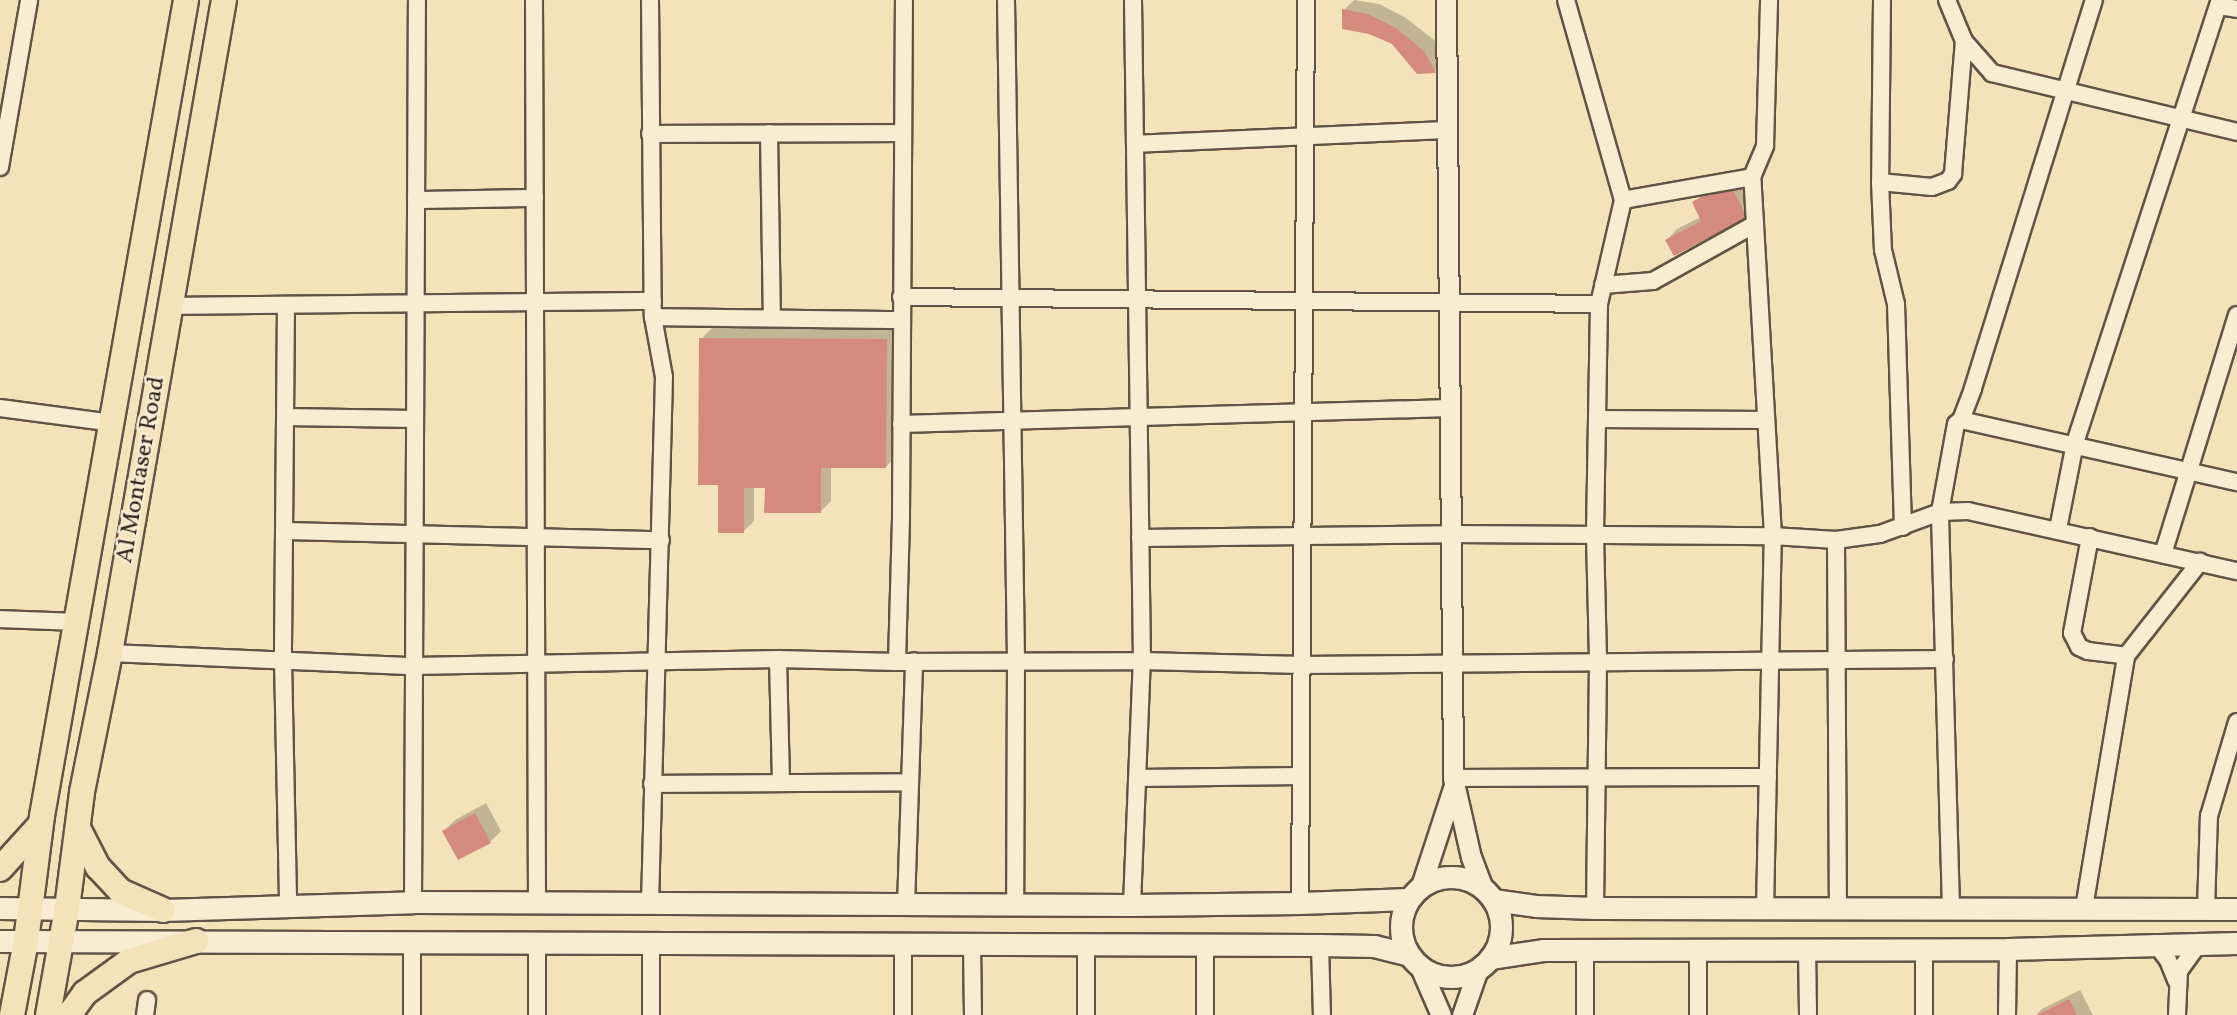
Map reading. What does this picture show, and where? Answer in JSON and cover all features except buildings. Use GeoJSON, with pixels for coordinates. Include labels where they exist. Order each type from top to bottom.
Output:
{"type":"FeatureCollection","features":[{"type":"Feature","properties":{"kind":"main road","name":"Al Montaser Road"},"geometry":{"type":"LineString","coordinates":[[12,1015],[26,941],[41,824],[186,0]]}},
{"type":"Feature","properties":{"kind":"main road","name":"Al Montaser Road"},"geometry":{"type":"LineString","coordinates":[[48,1015],[67,908],[82,792],[110,653],[224,0]]}},
{"type":"Feature","properties":{"kind":"main road"},"geometry":{"type":"LineString","coordinates":[[0,869],[41,824]]}},
{"type":"Feature","properties":{"kind":"main road"},"geometry":{"type":"LineString","coordinates":[[78,828],[98,867],[120,891],[163,910]]}},
{"type":"Feature","properties":{"kind":"main road"},"geometry":{"type":"LineString","coordinates":[[0,908],[163,910],[413,902],[906,906],[1300,904],[1415,892],[1436,879],[1452,877],[1468,880],[1488,894],[1536,906],[2237,909]]}},
{"type":"Feature","properties":{"kind":"main road"},"geometry":{"type":"LineString","coordinates":[[1414,961],[1400,927],[1415,892]]}},
{"type":"Feature","properties":{"kind":"main road"},"geometry":{"type":"LineString","coordinates":[[1484,964],[1498,944],[1501,929],[1500,914],[1488,894]]}},
{"type":"Feature","properties":{"kind":"main road"},"geometry":{"type":"LineString","coordinates":[[0,941],[1374,946],[1449,977],[1464,975],[1484,964],[1544,950],[2008,949],[2155,943],[2237,943]]}},
{"type":"Feature","properties":{"kind":"main road"},"geometry":{"type":"LineString","coordinates":[[69,1015],[85,993],[129,961],[196,941]]}},
{"type":"Feature","properties":{"kind":"street"},"geometry":{"type":"LineString","coordinates":[[0,167],[29,0]]}},
{"type":"Feature","properties":{"kind":"street"},"geometry":{"type":"LineString","coordinates":[[413,902],[417,0]]}},
{"type":"Feature","properties":{"kind":"street"},"geometry":{"type":"LineString","coordinates":[[534,0],[537,903]]}},
{"type":"Feature","properties":{"kind":"street"},"geometry":{"type":"LineString","coordinates":[[650,0],[653,309],[664,377],[661,601],[654,661],[650,904]]}},
{"type":"Feature","properties":{"kind":"street"},"geometry":{"type":"LineString","coordinates":[[897,662],[904,0]]}},
{"type":"Feature","properties":{"kind":"street"},"geometry":{"type":"LineString","coordinates":[[1006,0],[1016,661],[1015,905]]}},
{"type":"Feature","properties":{"kind":"street"},"geometry":{"type":"LineString","coordinates":[[1132,905],[1142,660],[1133,0]]}},
{"type":"Feature","properties":{"kind":"street"},"geometry":{"type":"LineString","coordinates":[[1300,904],[1306,0]]}},
{"type":"Feature","properties":{"kind":"street"},"geometry":{"type":"LineString","coordinates":[[1446,0],[1453,783],[1471,857],[1488,894]]}},
{"type":"Feature","properties":{"kind":"street"},"geometry":{"type":"LineString","coordinates":[[1566,0],[1623,200],[1599,304],[1595,536],[1598,663],[1595,908]]}},
{"type":"Feature","properties":{"kind":"street"},"geometry":{"type":"LineString","coordinates":[[1765,909],[1773,536],[1752,177],[1765,146],[1769,0]]}},
{"type":"Feature","properties":{"kind":"street"},"geometry":{"type":"LineString","coordinates":[[1882,0],[1880,182],[1883,250],[1896,304],[1903,527]]}},
{"type":"Feature","properties":{"kind":"street"},"geometry":{"type":"LineString","coordinates":[[1947,0],[1964,41],[1992,73],[2237,132]]}},
{"type":"Feature","properties":{"kind":"street"},"geometry":{"type":"LineString","coordinates":[[1951,909],[1940,512],[1956,424],[1961,420],[2094,0]]}},
{"type":"Feature","properties":{"kind":"street"},"geometry":{"type":"LineString","coordinates":[[2058,530],[2075,443],[2180,118],[2220,3],[2237,9]]}},
{"type":"Feature","properties":{"kind":"street"},"geometry":{"type":"LineString","coordinates":[[1880,182],[1932,187],[1948,181],[1953,174],[1964,41]]}},
{"type":"Feature","properties":{"kind":"street"},"geometry":{"type":"LineString","coordinates":[[1135,144],[1304,134],[1449,130]]}},
{"type":"Feature","properties":{"kind":"street"},"geometry":{"type":"LineString","coordinates":[[769,133],[772,318]]}},
{"type":"Feature","properties":{"kind":"street"},"geometry":{"type":"LineString","coordinates":[[650,134],[903,133]]}},
{"type":"Feature","properties":{"kind":"street"},"geometry":{"type":"LineString","coordinates":[[1623,200],[1752,177]]}},
{"type":"Feature","properties":{"kind":"street"},"geometry":{"type":"LineString","coordinates":[[416,200],[535,198]]}},
{"type":"Feature","properties":{"kind":"street"},"geometry":{"type":"LineString","coordinates":[[1603,285],[1653,281],[1755,224]]}},
{"type":"Feature","properties":{"kind":"street"},"geometry":{"type":"LineString","coordinates":[[901,297],[1599,304]]}},
{"type":"Feature","properties":{"kind":"street"},"geometry":{"type":"LineString","coordinates":[[171,306],[535,302],[772,318],[901,320]]}},
{"type":"Feature","properties":{"kind":"street"},"geometry":{"type":"LineString","coordinates":[[286,305],[284,660],[288,907]]}},
{"type":"Feature","properties":{"kind":"street"},"geometry":{"type":"LineString","coordinates":[[2163,554],[2237,315]]}},
{"type":"Feature","properties":{"kind":"street"},"geometry":{"type":"LineString","coordinates":[[0,408],[112,423]]}},
{"type":"Feature","properties":{"kind":"street"},"geometry":{"type":"LineString","coordinates":[[901,424],[1449,408]]}},
{"type":"Feature","properties":{"kind":"street"},"geometry":{"type":"LineString","coordinates":[[285,417],[415,419]]}},
{"type":"Feature","properties":{"kind":"street"},"geometry":{"type":"LineString","coordinates":[[1597,419],[1766,420]]}},
{"type":"Feature","properties":{"kind":"street"},"geometry":{"type":"LineString","coordinates":[[1961,420],[2075,443],[2237,482]]}},
{"type":"Feature","properties":{"kind":"street"},"geometry":{"type":"LineString","coordinates":[[1140,538],[1451,534],[1773,536],[1836,540],[1880,534],[1940,512],[1968,511],[2237,571]]}},
{"type":"Feature","properties":{"kind":"street"},"geometry":{"type":"LineString","coordinates":[[284,531],[660,540]]}},
{"type":"Feature","properties":{"kind":"street"},"geometry":{"type":"LineString","coordinates":[[2090,537],[2072,633],[2079,646],[2088,651],[2126,656]]}},
{"type":"Feature","properties":{"kind":"street"},"geometry":{"type":"LineString","coordinates":[[1836,540],[1838,909]]}},
{"type":"Feature","properties":{"kind":"street"},"geometry":{"type":"LineString","coordinates":[[2084,908],[2126,656],[2200,562]]}},
{"type":"Feature","properties":{"kind":"street"},"geometry":{"type":"LineString","coordinates":[[0,619],[77,622]]}},
{"type":"Feature","properties":{"kind":"street"},"geometry":{"type":"LineString","coordinates":[[110,653],[413,666],[778,659],[897,662],[1142,660],[1302,665],[1945,659]]}},
{"type":"Feature","properties":{"kind":"street"},"geometry":{"type":"LineString","coordinates":[[778,659],[781,783]]}},
{"type":"Feature","properties":{"kind":"street"},"geometry":{"type":"LineString","coordinates":[[906,906],[914,661]]}},
{"type":"Feature","properties":{"kind":"street"},"geometry":{"type":"LineString","coordinates":[[2206,909],[2209,816],[2237,722]]}},
{"type":"Feature","properties":{"kind":"street"},"geometry":{"type":"LineString","coordinates":[[1137,778],[1301,776]]}},
{"type":"Feature","properties":{"kind":"street"},"geometry":{"type":"LineString","coordinates":[[1453,783],[1597,778],[1768,777]]}},
{"type":"Feature","properties":{"kind":"street"},"geometry":{"type":"LineString","coordinates":[[652,784],[910,782]]}},
{"type":"Feature","properties":{"kind":"street"},"geometry":{"type":"LineString","coordinates":[[1415,892],[1453,783]]}},
{"type":"Feature","properties":{"kind":"street"},"geometry":{"type":"LineString","coordinates":[[412,942],[412,1015]]}},
{"type":"Feature","properties":{"kind":"street"},"geometry":{"type":"LineString","coordinates":[[2176,979],[2182,963],[2200,942]]}},
{"type":"Feature","properties":{"kind":"street"},"geometry":{"type":"LineString","coordinates":[[651,1015],[652,943]]}},
{"type":"Feature","properties":{"kind":"street"},"geometry":{"type":"LineString","coordinates":[[2155,943],[2168,960],[2176,979],[2177,1015]]}},
{"type":"Feature","properties":{"kind":"street"},"geometry":{"type":"LineString","coordinates":[[537,944],[537,1015]]}},
{"type":"Feature","properties":{"kind":"street"},"geometry":{"type":"LineString","coordinates":[[903,944],[903,1015]]}},
{"type":"Feature","properties":{"kind":"street"},"geometry":{"type":"LineString","coordinates":[[972,944],[973,1015]]}},
{"type":"Feature","properties":{"kind":"street"},"geometry":{"type":"LineString","coordinates":[[1086,944],[1086,1015]]}},
{"type":"Feature","properties":{"kind":"street"},"geometry":{"type":"LineString","coordinates":[[1205,945],[1205,1015]]}},
{"type":"Feature","properties":{"kind":"street"},"geometry":{"type":"LineString","coordinates":[[1320,945],[1322,1015]]}},
{"type":"Feature","properties":{"kind":"street"},"geometry":{"type":"LineString","coordinates":[[1924,948],[1924,1015]]}},
{"type":"Feature","properties":{"kind":"street"},"geometry":{"type":"LineString","coordinates":[[1585,949],[1585,1015]]}},
{"type":"Feature","properties":{"kind":"street"},"geometry":{"type":"LineString","coordinates":[[1698,949],[1698,1015]]}},
{"type":"Feature","properties":{"kind":"street"},"geometry":{"type":"LineString","coordinates":[[2007,1015],[2008,949]]}},
{"type":"Feature","properties":{"kind":"street"},"geometry":{"type":"LineString","coordinates":[[1807,950],[1808,1015]]}},
{"type":"Feature","properties":{"kind":"street"},"geometry":{"type":"LineString","coordinates":[[1414,961],[1441,1015]]}},
{"type":"Feature","properties":{"kind":"street"},"geometry":{"type":"LineString","coordinates":[[1462,1015],[1484,964]]}}]}
